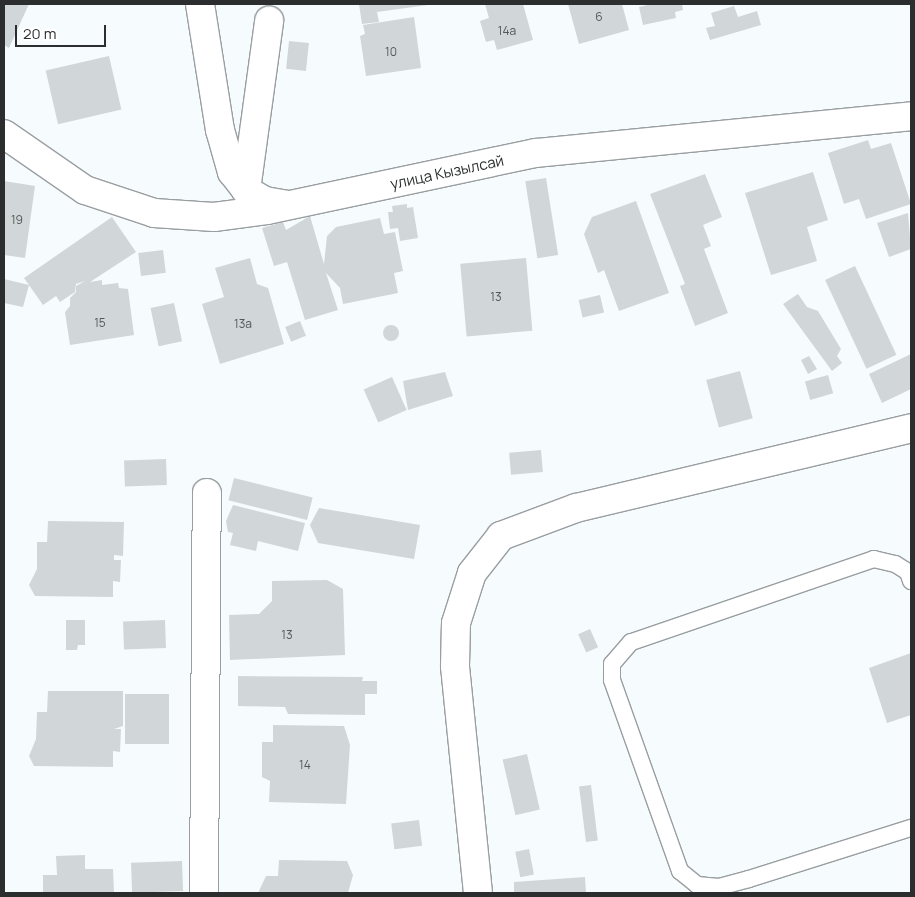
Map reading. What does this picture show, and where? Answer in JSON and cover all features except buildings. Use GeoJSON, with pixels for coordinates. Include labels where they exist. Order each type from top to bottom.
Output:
{"type":"FeatureCollection","features":[{"type":"Feature","properties":{"kind":"street"},"geometry":{"type":"LineString","coordinates":[[200,4],[220,130],[232,172],[246,190],[265,201],[291,205]]}},
{"type":"Feature","properties":{"kind":"street"},"geometry":{"type":"LineString","coordinates":[[246,190],[269,21]]}},
{"type":"Feature","properties":{"kind":"street","name":"улица Кызылсай"},"geometry":{"type":"LineString","coordinates":[[4,134],[85,190],[154,213],[214,216],[291,205],[536,153],[911,116]]}},
{"type":"Feature","properties":{"kind":"street"},"geometry":{"type":"LineString","coordinates":[[478,893],[455,666],[456,623],[472,573],[501,536],[576,508],[911,428]]}},
{"type":"Feature","properties":{"kind":"street"},"geometry":{"type":"LineString","coordinates":[[204,893],[207,493]]}},
{"type":"Feature","properties":{"kind":"lane"},"geometry":{"type":"LineString","coordinates":[[911,581],[908,572],[895,564],[874,559],[631,642],[612,664],[615,688],[680,871],[697,885],[734,883],[911,828]]}}]}
